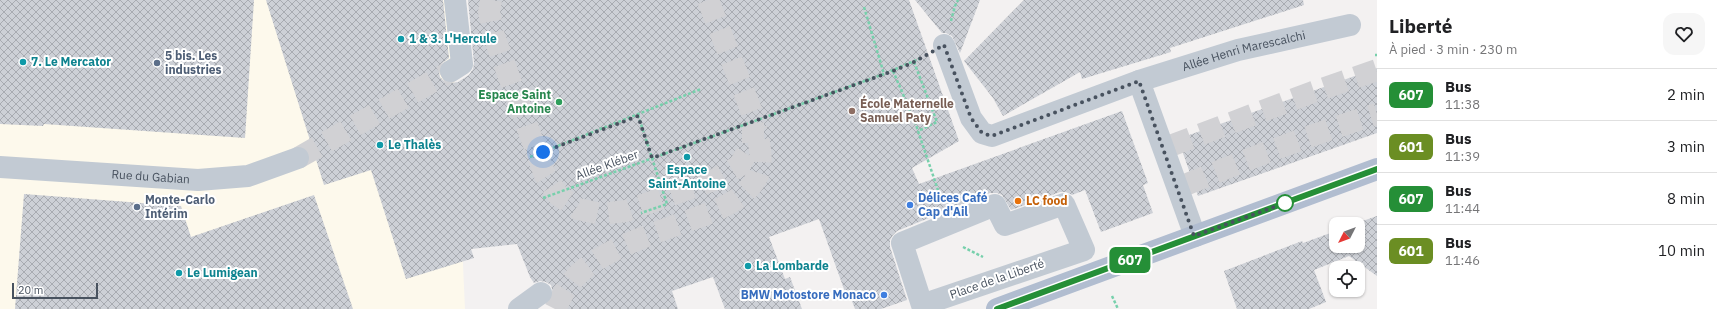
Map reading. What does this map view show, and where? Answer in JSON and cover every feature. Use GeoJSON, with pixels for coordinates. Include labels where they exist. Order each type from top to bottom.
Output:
{"type":"FeatureCollection","features":[{"type":"Feature","properties":{"kind":"main road"},"geometry":{"type":"LineString","coordinates":[[997,309],[1377,169]]}},
{"type":"Feature","properties":{"kind":"street"},"geometry":{"type":"LineString","coordinates":[[451,71],[462,64],[455,0]]}},
{"type":"Feature","properties":{"kind":"street","name":"Allée Henri Marescalchi"},"geometry":{"type":"LineString","coordinates":[[944,45],[971,118],[982,133],[992,136],[1139,81],[1238,50],[1350,25]]}},
{"type":"Feature","properties":{"kind":"street"},"geometry":{"type":"LineString","coordinates":[[1139,81],[1194,236]]}},
{"type":"Feature","properties":{"kind":"street","name":"Rue du Gabian"},"geometry":{"type":"LineString","coordinates":[[0,167],[198,180],[248,176],[298,158]]}},
{"type":"Feature","properties":{"kind":"street","name":"Place de la Liberté"},"geometry":{"type":"LineString","coordinates":[[1064,204],[1084,250],[922,305],[902,243],[995,206],[1005,225],[1064,204]]}},
{"type":"Feature","properties":{"kind":"street"},"geometry":{"type":"LineString","coordinates":[[519,309],[540,293]]}},
{"type":"Feature","properties":{"kind":"path"},"geometry":{"type":"LineString","coordinates":[[864,7],[884,74]]}},
{"type":"Feature","properties":{"kind":"path","name":"Allée Kléber"},"geometry":{"type":"LineString","coordinates":[[543,198],[893,71],[914,62],[944,45]]}},
{"type":"Feature","properties":{"kind":"path"},"geometry":{"type":"LineString","coordinates":[[914,62],[936,122],[918,131]]}},
{"type":"Feature","properties":{"kind":"path"},"geometry":{"type":"LineString","coordinates":[[893,71],[915,122]]}},
{"type":"Feature","properties":{"kind":"path"},"geometry":{"type":"LineString","coordinates":[[530,157],[638,116],[701,89]]}},
{"type":"Feature","properties":{"kind":"path"},"geometry":{"type":"LineString","coordinates":[[638,116],[667,204],[641,213]]}},
{"type":"Feature","properties":{"kind":"path"},"geometry":{"type":"LineString","coordinates":[[1112,296],[1118,309]]}},
{"type":"Feature","properties":{"kind":"shaded area"},"geometry":{"type":"Polygon","coordinates":[[[0,0],[451,0],[465,309],[0,309],[0,0]]]}},
{"type":"Feature","properties":{"kind":"building","name":"5 bis. Les industries"},"geometry":{"type":"Polygon","coordinates":[[[0,0],[254,0],[245,138],[44,124],[43,126],[0,124],[0,0]]]}},
{"type":"Feature","properties":{"kind":"building","name":"Espace Saint-Antoine"},"geometry":{"type":"Polygon","coordinates":[[[266,0],[443,0],[449,58],[440,65],[439,72],[440,77],[445,82],[451,83],[458,82],[469,75],[473,69],[474,63],[468,0],[909,0],[959,141],[912,168],[919,184],[1122,111],[1148,183],[1143,185],[1153,213],[1101,232],[1085,190],[1072,195],[1066,192],[1060,192],[1011,210],[1002,195],[990,193],[897,231],[893,235],[890,240],[890,247],[907,300],[881,309],[855,309],[848,291],[845,292],[819,219],[769,237],[785,279],[790,277],[802,309],[725,309],[713,277],[672,291],[678,309],[558,309],[550,301],[553,292],[551,285],[540,281],[534,283],[530,277],[517,244],[471,249],[474,258],[406,279],[371,170],[324,185],[266,0]]]}},
{"type":"Feature","properties":{"kind":"building"},"geometry":{"type":"Polygon","coordinates":[[[915,0],[980,0],[960,53],[952,36],[942,33],[915,0]]]}},
{"type":"Feature","properties":{"kind":"building"},"geometry":{"type":"Polygon","coordinates":[[[1024,0],[1303,0],[1304,5],[1170,48],[1171,52],[1082,79],[1080,72],[1003,116],[993,98],[964,61],[1024,0]]]}},
{"type":"Feature","properties":{"kind":"building"},"geometry":{"type":"Polygon","coordinates":[[[1377,68],[1377,133],[1198,196],[1178,139],[1377,68]]]}},
{"type":"Feature","properties":{"kind":"building","name":"Le Lumigean"},"geometry":{"type":"Polygon","coordinates":[[[24,194],[181,206],[191,237],[314,195],[353,309],[15,309],[24,194]]]}},
{"type":"Feature","properties":{"kind":"building"},"geometry":{"type":"Polygon","coordinates":[[[1377,216],[1377,276],[1365,267],[1365,261],[1356,261],[1349,256],[1336,261],[1329,261],[1329,264],[1314,270],[1326,302],[1309,309],[1237,309],[1224,271],[1302,241],[1303,243],[1329,234],[1329,253],[1365,253],[1365,220],[1377,216]]]}},
{"type":"Feature","properties":{"kind":"tunnel"},"geometry":{"type":"LineString","coordinates":[[491,0],[489,12],[494,36],[545,175],[558,195],[578,209],[601,214],[626,211],[714,180],[739,166],[753,143],[753,115],[708,0]]}},
{"type":"Feature","properties":{"kind":"tunnel"},"geometry":{"type":"LineString","coordinates":[[1170,146],[1313,92],[1377,70]]}},
{"type":"Feature","properties":{"kind":"tunnel"},"geometry":{"type":"LineString","coordinates":[[298,158],[451,71]]}},
{"type":"Feature","properties":{"kind":"tunnel"},"geometry":{"type":"LineString","coordinates":[[1185,185],[1280,147],[1377,114]]}},
{"type":"Feature","properties":{"kind":"tunnel"},"geometry":{"type":"LineString","coordinates":[[555,309],[572,281],[596,260],[646,236],[720,209],[751,187],[759,173],[761,160],[756,128]]}},
{"type":"Feature","properties":{"kind":"bus line","name":"607"},"geometry":{"type":"LineString","coordinates":[[997,309],[1377,169]]}},
{"type":"Feature","properties":{"kind":"place","name":"1 & 3. L'Hercule"},"geometry":{"type":"Point","coordinates":[401,39]}},
{"type":"Feature","properties":{"kind":"place","name":"7. Le Mercator"},"geometry":{"type":"Point","coordinates":[23,62]}},
{"type":"Feature","properties":{"kind":"place","name":"5 bis. Les industries"},"geometry":{"type":"Point","coordinates":[157,63]}},
{"type":"Feature","properties":{"kind":"place","name":"Espace Saint Antoine"},"geometry":{"type":"Point","coordinates":[559,102]}},
{"type":"Feature","properties":{"kind":"place","name":"École Maternelle Samuel Paty"},"geometry":{"type":"Point","coordinates":[852,111]}},
{"type":"Feature","properties":{"kind":"place","name":"Le Thalès"},"geometry":{"type":"Point","coordinates":[380,145]}},
{"type":"Feature","properties":{"kind":"place","name":"Espace Saint-Antoine"},"geometry":{"type":"Point","coordinates":[687,157]}},
{"type":"Feature","properties":{"kind":"place","name":"LC food"},"geometry":{"type":"Point","coordinates":[1018,201]}},
{"type":"Feature","properties":{"kind":"place","name":"Délices Café Cap d'Ail"},"geometry":{"type":"Point","coordinates":[910,205]}},
{"type":"Feature","properties":{"kind":"place","name":"Monte-Carlo Intérim"},"geometry":{"type":"Point","coordinates":[137,207]}},
{"type":"Feature","properties":{"kind":"place","name":"La Lombarde"},"geometry":{"type":"Point","coordinates":[748,266]}},
{"type":"Feature","properties":{"kind":"place","name":"Le Lumigean"},"geometry":{"type":"Point","coordinates":[179,273]}},
{"type":"Feature","properties":{"kind":"place","name":"BMW Motostore Monaco"},"geometry":{"type":"Point","coordinates":[884,295]}},
{"type":"Feature","properties":{"kind":"route"},"geometry":{"type":"LineString","coordinates":[[543,152],[638,116],[652,158],[893,71],[914,62],[944,45],[971,118],[982,133],[992,136],[1139,81],[1194,236],[1285,203]]}}]}
